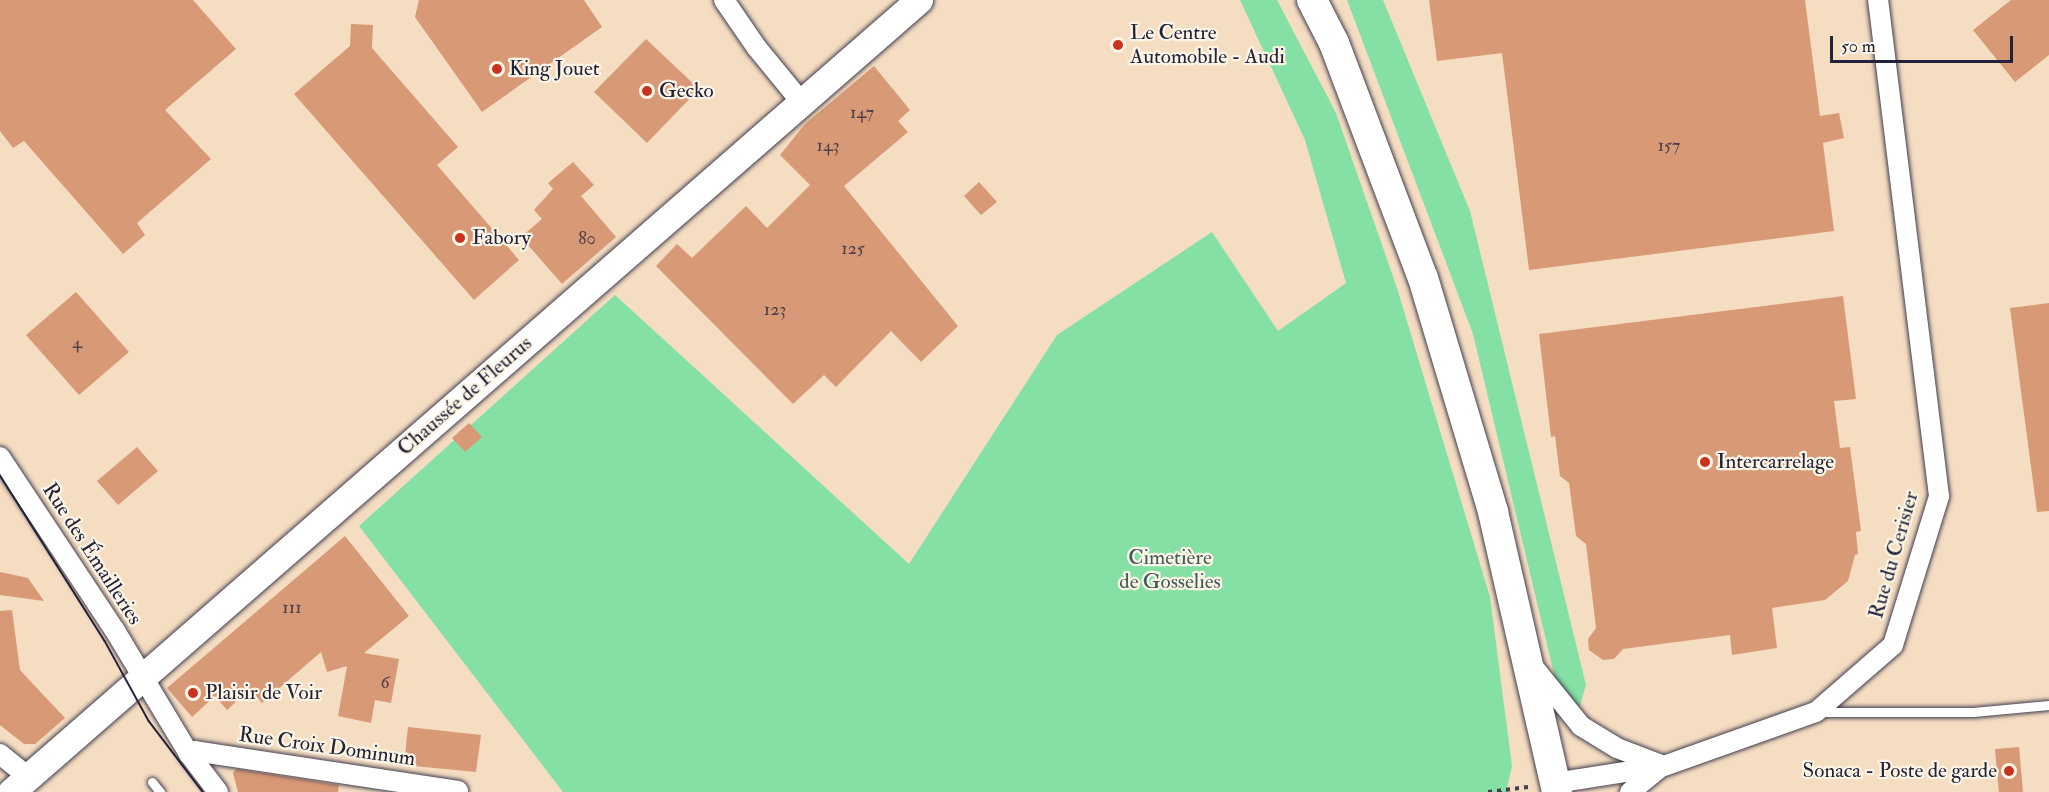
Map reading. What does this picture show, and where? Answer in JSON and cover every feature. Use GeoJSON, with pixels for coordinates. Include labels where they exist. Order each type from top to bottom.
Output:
{"type":"FeatureCollection","features":[{"type":"Feature","properties":{"kind":"main road","name":"Chaussée de Fleurus"},"geometry":{"type":"LineString","coordinates":[[20,785],[919,0]]}},
{"type":"Feature","properties":{"kind":"main road"},"geometry":{"type":"LineString","coordinates":[[1312,0],[1334,43],[1423,278],[1493,512],[1555,789]]}},
{"type":"Feature","properties":{"kind":"street"},"geometry":{"type":"LineString","coordinates":[[724,0],[757,48],[802,103]]}},
{"type":"Feature","properties":{"kind":"street","name":"Rue du Cerisier"},"geometry":{"type":"LineString","coordinates":[[1555,789],[1664,766],[1816,712],[1893,645],[1939,496],[1878,0]]}},
{"type":"Feature","properties":{"kind":"street","name":"Rue des Émailleries"},"geometry":{"type":"LineString","coordinates":[[0,457],[114,629],[141,679],[189,754],[218,792]]}},
{"type":"Feature","properties":{"kind":"street"},"geometry":{"type":"LineString","coordinates":[[1527,658],[1581,726],[1617,748],[1664,766]]}},
{"type":"Feature","properties":{"kind":"street","name":"Rue Croix Dominum"},"geometry":{"type":"LineString","coordinates":[[189,754],[194,752],[458,790]]}},
{"type":"Feature","properties":{"kind":"street"},"geometry":{"type":"LineString","coordinates":[[0,754],[20,785]]}},
{"type":"Feature","properties":{"kind":"street"},"geometry":{"type":"LineString","coordinates":[[1630,792],[1664,766]]}},
{"type":"Feature","properties":{"kind":"lane"},"geometry":{"type":"LineString","coordinates":[[1816,712],[1973,712],[2049,705]]}},
{"type":"Feature","properties":{"kind":"lane"},"geometry":{"type":"LineString","coordinates":[[152,782],[160,792]]}},
{"type":"Feature","properties":{"kind":"path"},"geometry":{"type":"LineString","coordinates":[[1488,792],[1555,789]]}},
{"type":"Feature","properties":{"kind":"green space","name":"Cimetière de Gosselies"},"geometry":{"type":"Polygon","coordinates":[[[1240,0],[1277,0],[1336,113],[1397,288],[1490,597],[1512,766],[1506,792],[563,792],[359,526],[615,295],[909,564],[1057,335],[1212,232],[1278,331],[1346,283],[1305,140],[1240,0]]]}},
{"type":"Feature","properties":{"kind":"green space"},"geometry":{"type":"Polygon","coordinates":[[[1347,0],[1383,0],[1470,211],[1586,685],[1580,706],[1560,699],[1473,334],[1347,0]]]}},
{"type":"Feature","properties":{"kind":"building"},"geometry":{"type":"Polygon","coordinates":[[[0,0],[193,0],[236,49],[165,110],[211,159],[137,223],[145,235],[123,254],[24,141],[13,148],[0,131],[0,0]]]}},
{"type":"Feature","properties":{"kind":"building","name":"King Jouet"},"geometry":{"type":"Polygon","coordinates":[[[419,0],[584,0],[602,27],[482,112],[415,17],[419,0]]]}},
{"type":"Feature","properties":{"kind":"building"},"geometry":{"type":"Polygon","coordinates":[[[1429,0],[1805,0],[1820,116],[1839,113],[1844,138],[1823,143],[1834,231],[1529,270],[1502,53],[1437,61],[1429,0]]]}},
{"type":"Feature","properties":{"kind":"building"},"geometry":{"type":"Polygon","coordinates":[[[2011,0],[2049,0],[2049,55],[2015,82],[1973,30],[2011,0]]]}},
{"type":"Feature","properties":{"kind":"building"},"geometry":{"type":"Polygon","coordinates":[[[351,24],[373,25],[372,48],[458,147],[437,165],[519,260],[474,300],[294,94],[350,46],[351,24]]]}},
{"type":"Feature","properties":{"kind":"building","name":"Gecko"},"geometry":{"type":"Polygon","coordinates":[[[646,39],[699,89],[647,143],[594,92],[646,39]]]}},
{"type":"Feature","properties":{"kind":"building"},"geometry":{"type":"Polygon","coordinates":[[[874,66],[910,110],[898,121],[908,132],[844,186],[958,326],[921,362],[891,331],[836,387],[824,375],[793,404],[656,266],[677,244],[692,258],[746,206],[767,228],[810,185],[780,155],[805,124],[874,66]]]}},
{"type":"Feature","properties":{"kind":"building"},"geometry":{"type":"Polygon","coordinates":[[[573,162],[594,185],[581,196],[616,237],[562,284],[521,237],[542,219],[534,210],[553,189],[548,183],[573,162]]]}},
{"type":"Feature","properties":{"kind":"building"},"geometry":{"type":"Polygon","coordinates":[[[979,182],[997,202],[981,215],[964,196],[979,182]]]}},
{"type":"Feature","properties":{"kind":"building"},"geometry":{"type":"Polygon","coordinates":[[[76,292],[129,352],[79,395],[26,335],[76,292]]]}},
{"type":"Feature","properties":{"kind":"building","name":"Intercarrelage"},"geometry":{"type":"Polygon","coordinates":[[[1843,296],[1856,399],[1834,401],[1840,448],[1850,447],[1861,531],[1856,532],[1858,554],[1855,555],[1848,581],[1825,600],[1772,608],[1777,648],[1732,655],[1730,635],[1623,649],[1614,659],[1603,660],[1589,650],[1588,639],[1596,628],[1586,544],[1576,536],[1569,483],[1560,476],[1555,436],[1551,437],[1539,334],[1843,296]]]}},
{"type":"Feature","properties":{"kind":"building"},"geometry":{"type":"Polygon","coordinates":[[[2049,303],[2049,511],[2037,512],[2010,308],[2049,303]]]}},
{"type":"Feature","properties":{"kind":"building"},"geometry":{"type":"Polygon","coordinates":[[[469,423],[482,437],[465,452],[452,438],[469,423]]]}},
{"type":"Feature","properties":{"kind":"building"},"geometry":{"type":"Polygon","coordinates":[[[137,447],[158,471],[118,505],[97,481],[137,447]]]}},
{"type":"Feature","properties":{"kind":"building"},"geometry":{"type":"Polygon","coordinates":[[[345,536],[409,616],[364,653],[399,659],[391,703],[375,700],[371,723],[338,716],[347,666],[327,672],[321,652],[262,703],[250,689],[227,710],[215,696],[192,717],[167,688],[345,536]]]}},
{"type":"Feature","properties":{"kind":"building"},"geometry":{"type":"Polygon","coordinates":[[[0,572],[28,578],[44,601],[0,595],[0,572]]]}},
{"type":"Feature","properties":{"kind":"building"},"geometry":{"type":"Polygon","coordinates":[[[12,610],[20,670],[65,718],[35,744],[24,744],[0,725],[0,611],[12,610]]]}},
{"type":"Feature","properties":{"kind":"building"},"geometry":{"type":"Polygon","coordinates":[[[408,727],[481,735],[476,772],[404,765],[408,727]]]}},
{"type":"Feature","properties":{"kind":"building","name":"Sonaca - Poste de garde"},"geometry":{"type":"Polygon","coordinates":[[[2019,747],[2023,792],[1999,792],[1995,749],[2019,747]]]}},
{"type":"Feature","properties":{"kind":"building"},"geometry":{"type":"Polygon","coordinates":[[[236,769],[339,785],[338,792],[238,792],[233,773],[236,769]]]}},
{"type":"Feature","properties":{"kind":"tram line"},"geometry":{"type":"LineString","coordinates":[[0,475],[105,641],[149,721],[203,792]]}},
{"type":"Feature","properties":{"kind":"place","name":"Le Centre Automobile - Audi"},"geometry":{"type":"Point","coordinates":[1118,45]}},
{"type":"Feature","properties":{"kind":"place","name":"King Jouet"},"geometry":{"type":"Point","coordinates":[497,69]}},
{"type":"Feature","properties":{"kind":"place","name":"Gecko"},"geometry":{"type":"Point","coordinates":[647,91]}},
{"type":"Feature","properties":{"kind":"place","name":"Fabory"},"geometry":{"type":"Point","coordinates":[460,238]}},
{"type":"Feature","properties":{"kind":"place","name":"Intercarrelage"},"geometry":{"type":"Point","coordinates":[1705,462]}},
{"type":"Feature","properties":{"kind":"place","name":"Plaisir de Voir"},"geometry":{"type":"Point","coordinates":[193,693]}},
{"type":"Feature","properties":{"kind":"place","name":"Sonaca - Poste de garde"},"geometry":{"type":"Point","coordinates":[2009,771]}}]}
